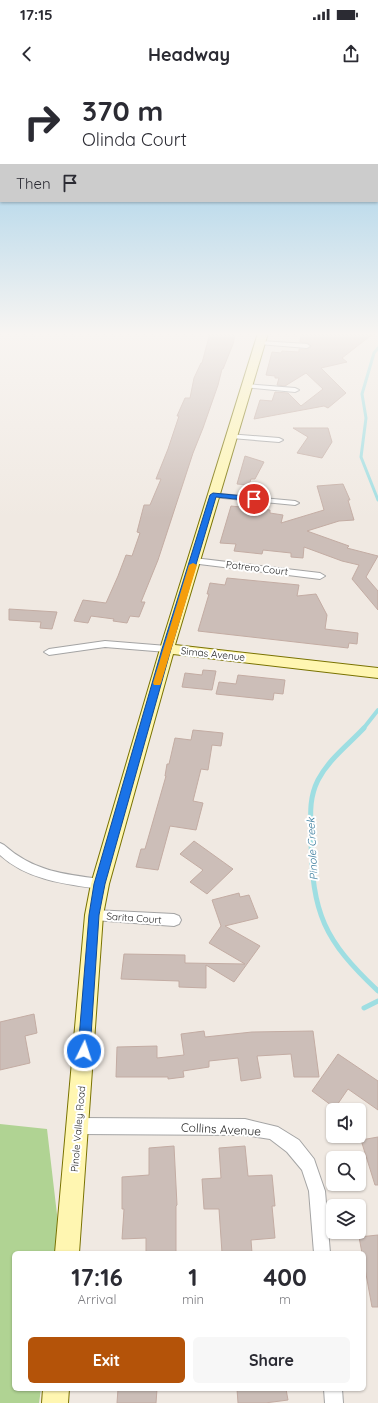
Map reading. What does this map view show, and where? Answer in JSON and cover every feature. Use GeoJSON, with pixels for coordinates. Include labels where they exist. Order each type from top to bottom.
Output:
{"type":"FeatureCollection","features":[{"type":"Feature","properties":{"kind":"main road","name":"Pinole Valley Road"},"geometry":{"type":"LineString","coordinates":[[67,1251],[94,915],[100,884],[166,649],[244,395]]}},
{"type":"Feature","properties":{"kind":"main road","name":"Simas Avenue"},"geometry":{"type":"LineString","coordinates":[[166,649],[373,672]]}},
{"type":"Feature","properties":{"kind":"main road"},"geometry":{"type":"LineString","coordinates":[[55,1403],[56,1391]]}},
{"type":"Feature","properties":{"kind":"street"},"geometry":{"type":"LineString","coordinates":[[232,436],[279,440]]}},
{"type":"Feature","properties":{"kind":"street"},"geometry":{"type":"LineString","coordinates":[[213,495],[295,503]]}},
{"type":"Feature","properties":{"kind":"street","name":"Potrero Court"},"geometry":{"type":"LineString","coordinates":[[194,561],[320,576]]}},
{"type":"Feature","properties":{"kind":"street","name":"Simas Avenue"},"geometry":{"type":"LineString","coordinates":[[49,652],[105,644],[166,649]]}},
{"type":"Feature","properties":{"kind":"street"},"geometry":{"type":"LineString","coordinates":[[0,848],[33,871],[56,877],[100,884]]}},
{"type":"Feature","properties":{"kind":"street","name":"Sarita Court"},"geometry":{"type":"LineString","coordinates":[[94,915],[174,920]]}},
{"type":"Feature","properties":{"kind":"street","name":"Collins Avenue"},"geometry":{"type":"LineString","coordinates":[[78,1126],[245,1127],[273,1132],[293,1146],[308,1165],[317,1191],[322,1251]]}},
{"type":"Feature","properties":{"kind":"street"},"geometry":{"type":"LineString","coordinates":[[333,1391],[334,1403]]}},
{"type":"Feature","properties":{"kind":"green space"},"geometry":{"type":"Polygon","coordinates":[[[0,1124],[47,1129],[58,1223],[55,1251],[12,1251],[12,1391],[41,1391],[39,1403],[0,1403],[0,1124]]]}},
{"type":"Feature","properties":{"kind":"building"},"geometry":{"type":"Polygon","coordinates":[[[191,395],[215,395],[193,453],[158,560],[141,602],[145,602],[139,617],[130,616],[127,623],[113,621],[114,619],[91,616],[88,623],[74,621],[83,600],[106,603],[126,555],[132,556],[140,533],[137,532],[144,505],[150,505],[161,479],[156,479],[179,416],[177,416],[185,398],[190,398],[191,395]]]}},
{"type":"Feature","properties":{"kind":"building"},"geometry":{"type":"Polygon","coordinates":[[[274,395],[290,395],[301,406],[316,395],[344,395],[328,408],[324,406],[254,419],[260,400],[272,401],[274,395]]]}},
{"type":"Feature","properties":{"kind":"building"},"geometry":{"type":"Polygon","coordinates":[[[293,428],[328,428],[332,442],[322,458],[297,453],[308,437],[293,428]]]}},
{"type":"Feature","properties":{"kind":"building"},"geometry":{"type":"Polygon","coordinates":[[[245,456],[264,462],[255,479],[251,479],[249,485],[237,484],[245,456]]]}},
{"type":"Feature","properties":{"kind":"building"},"geometry":{"type":"Polygon","coordinates":[[[343,484],[350,500],[348,500],[354,520],[339,521],[307,531],[349,546],[347,548],[378,556],[366,577],[378,591],[378,610],[352,579],[359,565],[342,561],[304,547],[303,558],[291,557],[291,553],[263,550],[262,554],[234,551],[236,544],[220,543],[231,506],[270,510],[270,513],[283,515],[281,523],[324,510],[317,486],[343,484]]]}},
{"type":"Feature","properties":{"kind":"building"},"geometry":{"type":"Polygon","coordinates":[[[227,578],[299,585],[297,596],[316,594],[327,615],[325,629],[358,633],[357,644],[349,643],[348,648],[198,631],[209,594],[207,594],[210,583],[225,585],[227,578]]]}},
{"type":"Feature","properties":{"kind":"building"},"geometry":{"type":"Polygon","coordinates":[[[9,609],[57,612],[52,629],[40,628],[41,622],[9,620],[9,609]]]}},
{"type":"Feature","properties":{"kind":"building"},"geometry":{"type":"Polygon","coordinates":[[[203,670],[216,671],[212,690],[182,687],[185,673],[202,675],[203,670]]]}},
{"type":"Feature","properties":{"kind":"building"},"geometry":{"type":"Polygon","coordinates":[[[238,675],[285,680],[283,694],[274,693],[273,700],[216,694],[219,682],[236,684],[238,675]]]}},
{"type":"Feature","properties":{"kind":"building"},"geometry":{"type":"Polygon","coordinates":[[[193,730],[223,733],[221,746],[212,745],[208,770],[201,769],[193,801],[203,803],[196,830],[170,826],[158,870],[136,867],[141,849],[145,849],[166,776],[167,764],[169,764],[175,738],[191,740],[193,730]]]}},
{"type":"Feature","properties":{"kind":"building"},"geometry":{"type":"Polygon","coordinates":[[[194,841],[233,869],[207,894],[190,882],[203,870],[180,854],[194,841]]]}},
{"type":"Feature","properties":{"kind":"building"},"geometry":{"type":"Polygon","coordinates":[[[239,893],[240,897],[249,895],[258,918],[225,926],[260,946],[234,982],[206,965],[206,988],[179,987],[179,981],[121,979],[124,954],[185,955],[185,963],[245,964],[209,943],[221,926],[212,900],[239,893]]]}},
{"type":"Feature","properties":{"kind":"building"},"geometry":{"type":"Polygon","coordinates":[[[34,1014],[37,1033],[25,1036],[30,1063],[0,1070],[0,1022],[34,1014]]]}},
{"type":"Feature","properties":{"kind":"building"},"geometry":{"type":"Polygon","coordinates":[[[204,1031],[205,1037],[252,1032],[313,1031],[319,1077],[294,1077],[291,1054],[257,1056],[261,1078],[241,1081],[238,1058],[209,1061],[209,1067],[183,1071],[184,1077],[168,1079],[168,1077],[116,1077],[117,1047],[157,1046],[157,1058],[184,1055],[181,1034],[204,1031]]]}},
{"type":"Feature","properties":{"kind":"building"},"geometry":{"type":"Polygon","coordinates":[[[338,1054],[378,1081],[378,1110],[348,1089],[338,1103],[328,1103],[312,1091],[338,1054]]]}},
{"type":"Feature","properties":{"kind":"building"},"geometry":{"type":"Polygon","coordinates":[[[378,1137],[378,1185],[375,1185],[366,1156],[366,1151],[364,1151],[362,1143],[366,1143],[366,1139],[378,1137]]]}},
{"type":"Feature","properties":{"kind":"building"},"geometry":{"type":"Polygon","coordinates":[[[174,1146],[177,1205],[176,1251],[146,1251],[146,1238],[122,1239],[124,1209],[122,1209],[122,1177],[149,1175],[149,1148],[174,1146]]]}},
{"type":"Feature","properties":{"kind":"building"},"geometry":{"type":"Polygon","coordinates":[[[245,1146],[248,1176],[272,1175],[275,1206],[272,1206],[275,1238],[251,1240],[252,1251],[222,1251],[219,1209],[204,1209],[202,1179],[221,1178],[219,1148],[245,1146]]]}},
{"type":"Feature","properties":{"kind":"building"},"geometry":{"type":"Polygon","coordinates":[[[378,1235],[378,1307],[372,1307],[366,1274],[366,1251],[362,1251],[359,1239],[366,1239],[366,1236],[378,1235]]]}},
{"type":"Feature","properties":{"kind":"building"},"geometry":{"type":"Polygon","coordinates":[[[118,1391],[157,1391],[156,1403],[117,1403],[118,1391]]]}},
{"type":"Feature","properties":{"kind":"building"},"geometry":{"type":"Polygon","coordinates":[[[237,1391],[286,1391],[288,1400],[265,1403],[238,1403],[237,1391]]]}},
{"type":"Feature","properties":{"kind":"waterway","name":"Pinole Creek"},"geometry":{"type":"LineString","coordinates":[[362,395],[366,418],[361,457],[378,500]]}},
{"type":"Feature","properties":{"kind":"waterway","name":"Pinole Creek"},"geometry":{"type":"LineString","coordinates":[[363,729],[378,710]]}},
{"type":"Feature","properties":{"kind":"waterway","name":"Pinole Creek"},"geometry":{"type":"LineString","coordinates":[[363,729],[339,752],[322,772],[315,787],[311,802],[312,865],[318,907],[333,940],[345,956],[378,991]]}},
{"type":"Feature","properties":{"kind":"waterway"},"geometry":{"type":"LineString","coordinates":[[364,1008],[378,1001]]}},
{"type":"Feature","properties":{"kind":"slow traffic"},"geometry":{"type":"LineString","coordinates":[[157,683],[166,649],[193,565]]}},
{"type":"Feature","properties":{"kind":"route"},"geometry":{"type":"LineString","coordinates":[[84,1051],[94,915],[100,884],[166,649],[213,495],[254,499]]}}]}
